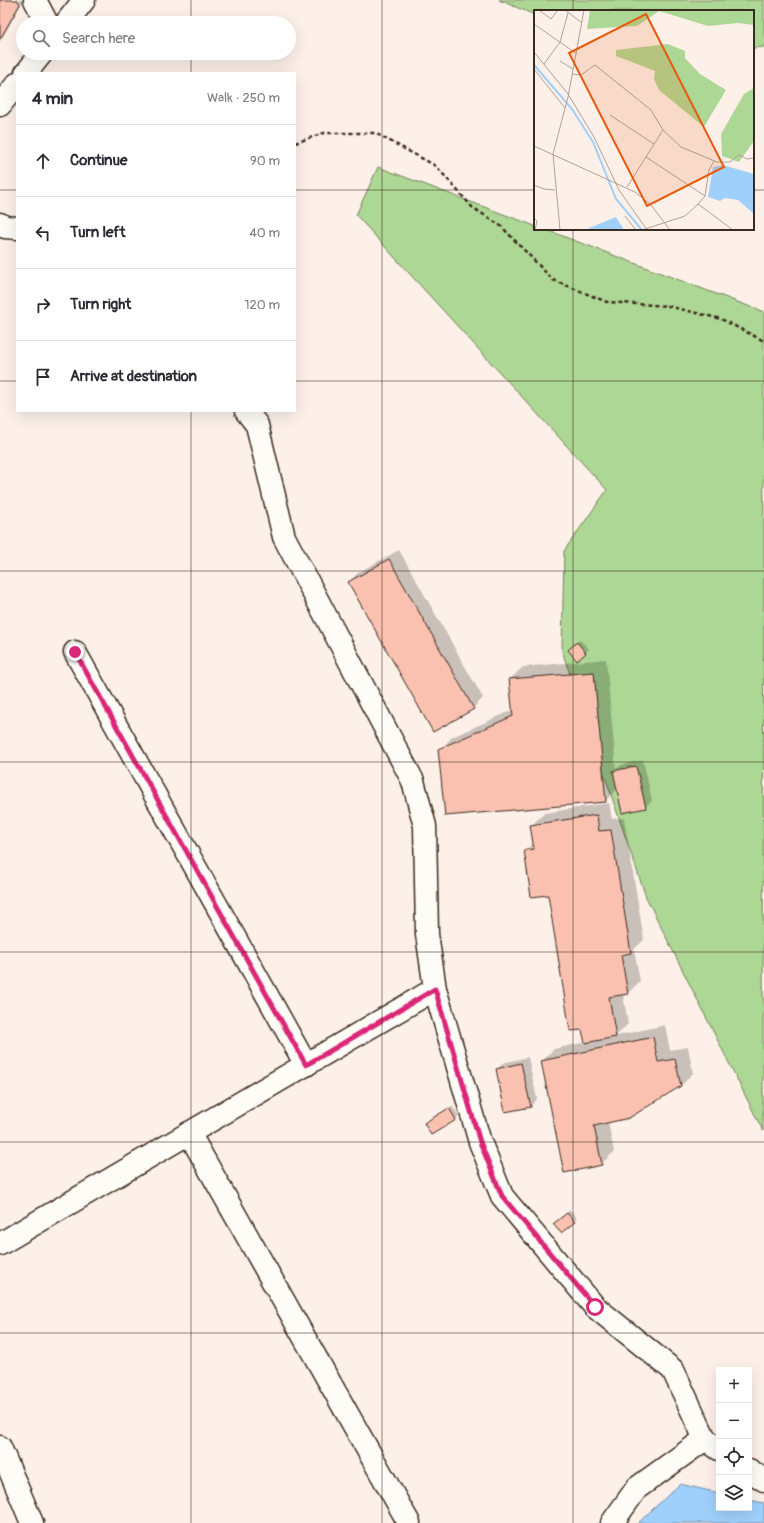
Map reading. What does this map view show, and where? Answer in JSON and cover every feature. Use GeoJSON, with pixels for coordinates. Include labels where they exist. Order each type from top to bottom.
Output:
{"type":"FeatureCollection","features":[{"type":"Feature","properties":{"kind":"street"},"geometry":{"type":"LineString","coordinates":[[35,0],[43,16]]}},
{"type":"Feature","properties":{"kind":"street"},"geometry":{"type":"LineString","coordinates":[[71,16],[84,0]]}},
{"type":"Feature","properties":{"kind":"street"},"geometry":{"type":"LineString","coordinates":[[27,72],[36,60]]}},
{"type":"Feature","properties":{"kind":"street"},"geometry":{"type":"LineString","coordinates":[[0,105],[16,85]]}},
{"type":"Feature","properties":{"kind":"street"},"geometry":{"type":"LineString","coordinates":[[0,224],[5,228],[16,228]]}},
{"type":"Feature","properties":{"kind":"street"},"geometry":{"type":"LineString","coordinates":[[247,412],[257,425],[284,537],[413,781],[425,826],[428,934],[435,989],[480,1142],[502,1196],[595,1307],[673,1370],[712,1444],[637,1488],[612,1523]]}},
{"type":"Feature","properties":{"kind":"street"},"geometry":{"type":"LineString","coordinates":[[75,652],[306,1065]]}},
{"type":"Feature","properties":{"kind":"street"},"geometry":{"type":"LineString","coordinates":[[0,1244],[435,989]]}},
{"type":"Feature","properties":{"kind":"street"},"geometry":{"type":"LineString","coordinates":[[189,1133],[409,1523]]}},
{"type":"Feature","properties":{"kind":"street"},"geometry":{"type":"LineString","coordinates":[[0,1446],[32,1523]]}},
{"type":"Feature","properties":{"kind":"street"},"geometry":{"type":"LineString","coordinates":[[752,1472],[764,1480]]}},
{"type":"Feature","properties":{"kind":"path"},"geometry":{"type":"LineString","coordinates":[[296,143],[324,133],[375,133],[436,166],[472,207],[501,226],[553,280],[607,302],[668,306],[721,319],[764,341]]}},
{"type":"Feature","properties":{"kind":"green space"},"geometry":{"type":"Polygon","coordinates":[[[499,0],[764,0],[764,47],[754,48],[754,10],[534,10],[534,15],[499,0]]]}},
{"type":"Feature","properties":{"kind":"green space"},"geometry":{"type":"Polygon","coordinates":[[[378,167],[534,226],[534,230],[547,230],[764,312],[763,1131],[646,897],[562,651],[564,551],[607,490],[356,215],[378,167]]]}},
{"type":"Feature","properties":{"kind":"water"},"geometry":{"type":"Polygon","coordinates":[[[680,1484],[716,1492],[716,1511],[752,1511],[752,1501],[764,1503],[764,1523],[638,1523],[680,1484]]]}},
{"type":"Feature","properties":{"kind":"building"},"geometry":{"type":"Polygon","coordinates":[[[0,0],[17,0],[20,4],[0,39],[0,0]]]}},
{"type":"Feature","properties":{"kind":"building"},"geometry":{"type":"Polygon","coordinates":[[[389,559],[474,709],[433,732],[348,582],[389,559]]]}},
{"type":"Feature","properties":{"kind":"building"},"geometry":{"type":"Polygon","coordinates":[[[577,642],[586,653],[577,661],[568,650],[577,642]]]}},
{"type":"Feature","properties":{"kind":"building"},"geometry":{"type":"Polygon","coordinates":[[[594,672],[606,802],[445,816],[438,749],[513,716],[509,679],[594,672]]]}},
{"type":"Feature","properties":{"kind":"building"},"geometry":{"type":"Polygon","coordinates":[[[636,766],[646,808],[622,813],[613,771],[636,766]]]}},
{"type":"Feature","properties":{"kind":"building"},"geometry":{"type":"Polygon","coordinates":[[[597,815],[599,831],[611,830],[631,953],[621,955],[628,994],[609,997],[616,1037],[585,1043],[582,1030],[570,1031],[548,895],[531,897],[524,850],[534,849],[530,825],[597,815]]]}},
{"type":"Feature","properties":{"kind":"building"},"geometry":{"type":"Polygon","coordinates":[[[653,1037],[658,1062],[675,1059],[681,1086],[629,1118],[594,1126],[602,1165],[564,1173],[541,1061],[653,1037]]]}},
{"type":"Feature","properties":{"kind":"building"},"geometry":{"type":"Polygon","coordinates":[[[521,1063],[531,1107],[505,1112],[496,1069],[521,1063]]]}},
{"type":"Feature","properties":{"kind":"building"},"geometry":{"type":"Polygon","coordinates":[[[449,1108],[456,1120],[431,1135],[424,1123],[449,1108]]]}},
{"type":"Feature","properties":{"kind":"building"},"geometry":{"type":"Polygon","coordinates":[[[567,1213],[575,1222],[561,1233],[553,1224],[567,1213]]]}},
{"type":"Feature","properties":{"kind":"route"},"geometry":{"type":"LineString","coordinates":[[75,652],[306,1065],[435,989],[480,1142],[502,1196],[595,1307]]}}]}
